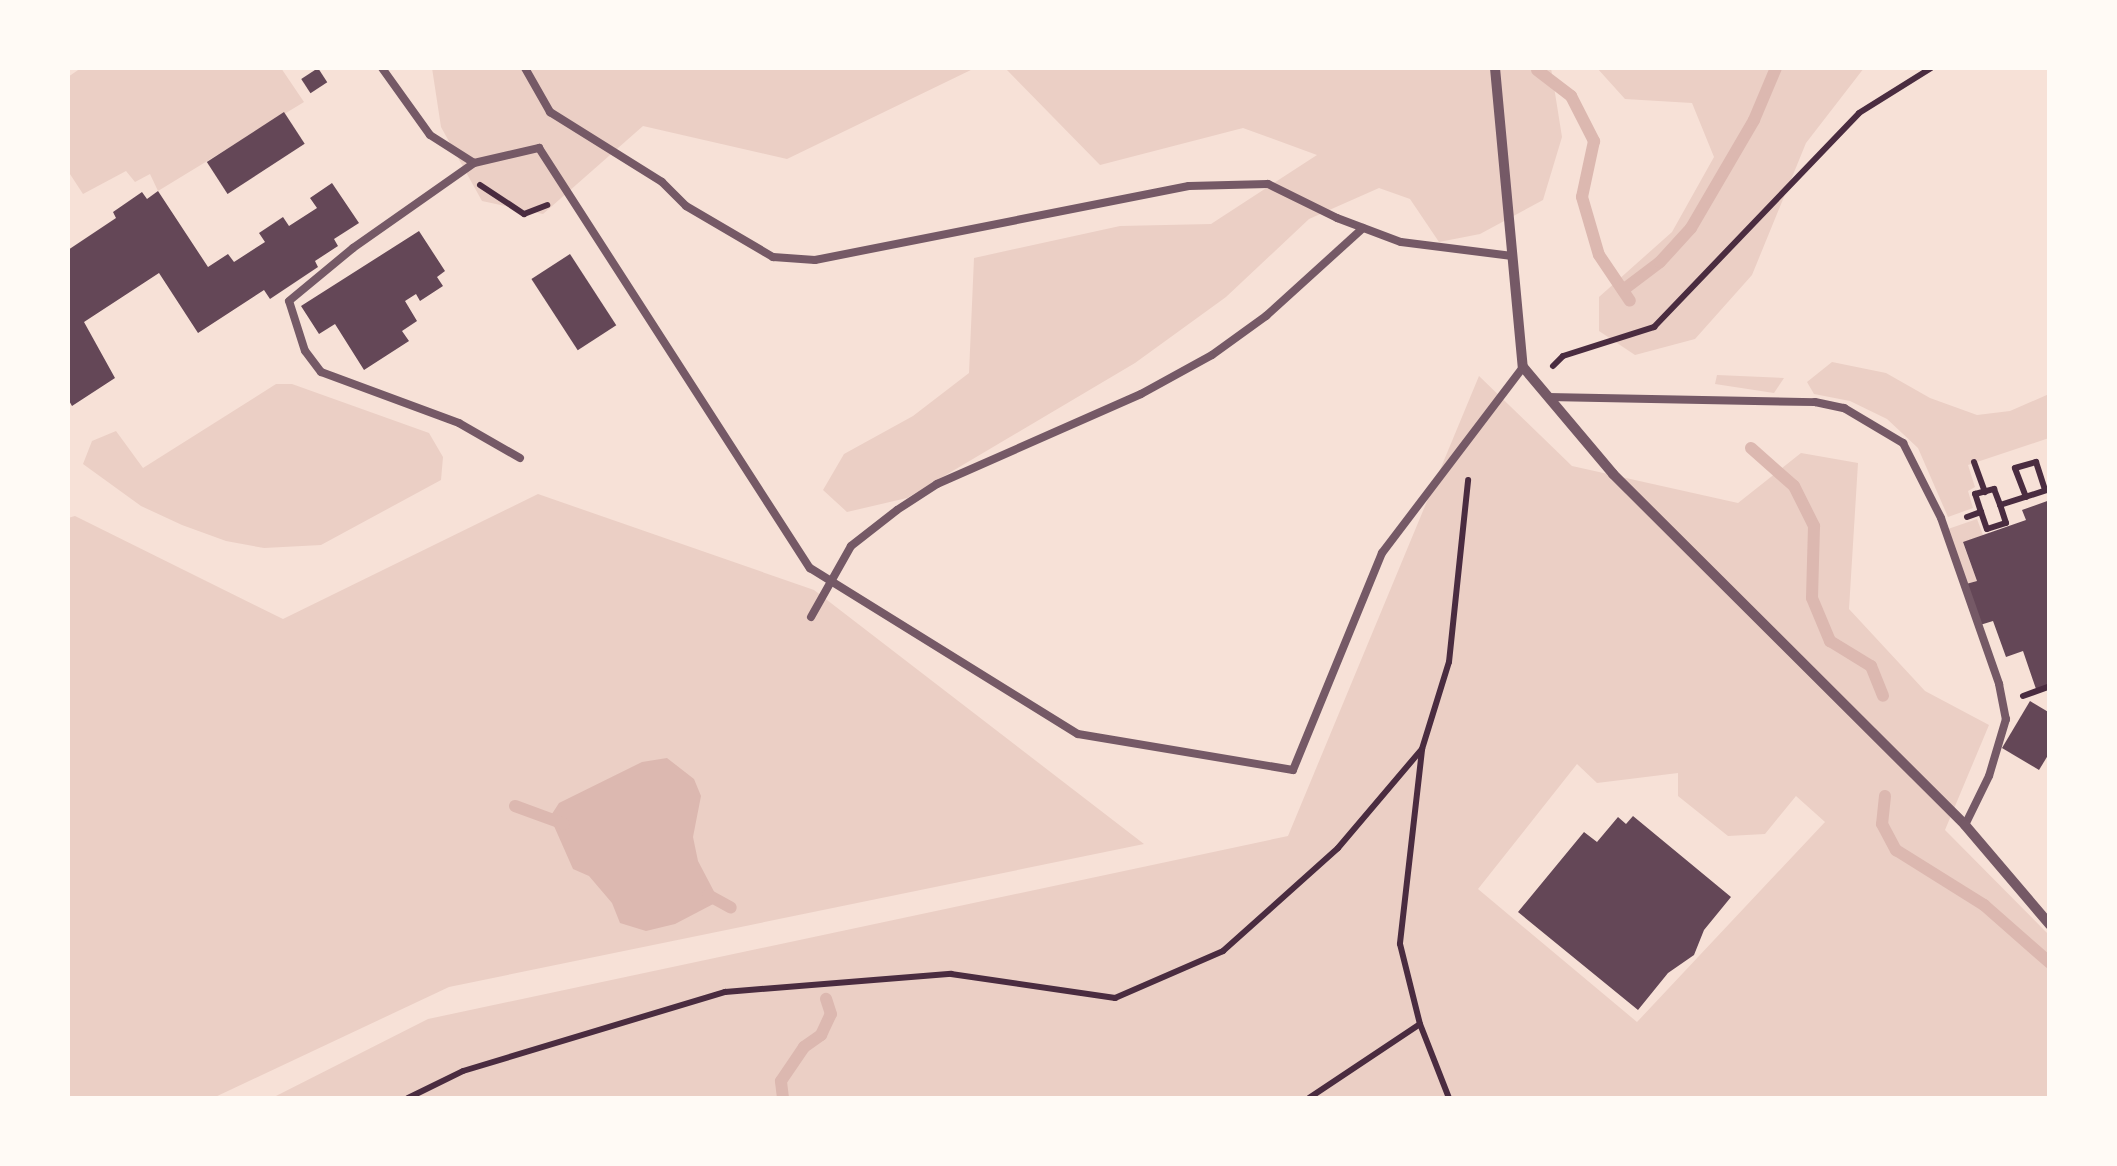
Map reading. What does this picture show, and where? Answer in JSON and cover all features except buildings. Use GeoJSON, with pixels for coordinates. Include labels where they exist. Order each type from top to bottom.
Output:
{"type":"FeatureCollection","features":[{"type":"Feature","properties":{"kind":"street"},"geometry":{"type":"LineString","coordinates":[[1495,68],[1523,367],[1613,474],[1966,825],[2050,925]]}},
{"type":"Feature","properties":{"kind":"lane"},"geometry":{"type":"LineString","coordinates":[[382,68],[430,135],[470,166]]}},
{"type":"Feature","properties":{"kind":"lane"},"geometry":{"type":"LineString","coordinates":[[526,68],[550,112],[662,182],[686,206],[773,257],[814,260],[1189,186],[1268,184],[1401,242],[1512,256]]}},
{"type":"Feature","properties":{"kind":"lane"},"geometry":{"type":"LineString","coordinates":[[520,458],[459,423],[322,372],[305,351],[288,301],[353,248],[470,166],[539,148],[810,568],[1078,734],[1293,770],[1382,553],[1523,367]]}},
{"type":"Feature","properties":{"kind":"lane"},"geometry":{"type":"LineString","coordinates":[[811,617],[828,580],[851,546],[937,484],[1141,394],[1212,355],[1266,316],[1363,228]]}},
{"type":"Feature","properties":{"kind":"lane"},"geometry":{"type":"LineString","coordinates":[[1547,396],[1814,402],[1844,408],[1904,443],[1920,469],[1943,526],[2000,684],[2006,719],[1989,776],[1966,825]]}},
{"type":"Feature","properties":{"kind":"path"},"geometry":{"type":"LineString","coordinates":[[1536,384],[1563,356],[1654,327],[1859,113],[1931,68]]}},
{"type":"Feature","properties":{"kind":"path"},"geometry":{"type":"LineString","coordinates":[[470,166],[516,211],[524,214],[548,204]]}},
{"type":"Feature","properties":{"kind":"path"},"geometry":{"type":"LineString","coordinates":[[1974,462],[1984,492]]}},
{"type":"Feature","properties":{"kind":"path"},"geometry":{"type":"LineString","coordinates":[[2000,505],[2026,497],[2047,490],[2036,462],[2015,468],[2026,497]]}},
{"type":"Feature","properties":{"kind":"path"},"geometry":{"type":"LineString","coordinates":[[1449,1098],[1420,1024],[1400,944],[1422,748],[1449,662],[1469,473]]}},
{"type":"Feature","properties":{"kind":"path"},"geometry":{"type":"LineString","coordinates":[[1994,488],[2000,505],[2006,524],[1988,529],[1975,494],[1994,488]]}},
{"type":"Feature","properties":{"kind":"path"},"geometry":{"type":"LineString","coordinates":[[1943,526],[1981,512]]}},
{"type":"Feature","properties":{"kind":"path"},"geometry":{"type":"LineString","coordinates":[[408,1098],[463,1071],[725,992],[951,974],[1114,998],[1223,951],[1338,848],[1422,748]]}},
{"type":"Feature","properties":{"kind":"path"},"geometry":{"type":"LineString","coordinates":[[1309,1098],[1420,1024]]}},
{"type":"Feature","properties":{"kind":"shaded area"},"geometry":{"type":"Polygon","coordinates":[[[81,68],[281,68],[304,102],[158,191],[150,174],[135,182],[126,171],[83,194],[68,171],[68,77],[81,68]]]}},
{"type":"Feature","properties":{"kind":"shaded area"},"geometry":{"type":"Polygon","coordinates":[[[432,68],[975,68],[787,159],[643,126],[543,214],[482,201],[441,127],[432,68]]]}},
{"type":"Feature","properties":{"kind":"shaded area"},"geometry":{"type":"Polygon","coordinates":[[[1005,68],[1551,68],[1562,137],[1543,200],[1480,234],[1439,242],[1410,199],[1379,188],[1309,219],[1226,297],[1135,363],[907,498],[847,512],[823,490],[844,454],[913,416],[969,373],[974,258],[1120,226],[1211,224],[1317,155],[1243,128],[1100,165],[1005,68]]]}},
{"type":"Feature","properties":{"kind":"shaded area"},"geometry":{"type":"Polygon","coordinates":[[[1597,68],[1864,68],[1806,143],[1752,275],[1695,339],[1635,355],[1599,331],[1599,297],[1672,232],[1714,157],[1692,103],[1625,99],[1597,68]]]}},
{"type":"Feature","properties":{"kind":"shaded area"},"geometry":{"type":"Polygon","coordinates":[[[1832,362],[1886,373],[1930,398],[1977,415],[2010,411],[2049,394],[2049,438],[1968,465],[1975,487],[1968,491],[1973,508],[1948,517],[1918,448],[1887,419],[1850,401],[1814,394],[1807,382],[1832,362]]]}},
{"type":"Feature","properties":{"kind":"shaded area"},"geometry":{"type":"Polygon","coordinates":[[[1717,375],[1784,378],[1774,393],[1715,384],[1717,375]]]}},
{"type":"Feature","properties":{"kind":"shaded area"},"geometry":{"type":"Polygon","coordinates":[[[1479,376],[1572,466],[1738,503],[1801,453],[1858,463],[1849,609],[1925,691],[1989,725],[1945,830],[2049,935],[2049,1098],[272,1098],[428,1019],[1288,836],[1479,376]],[[1577,764],[1478,889],[1637,1022],[1825,822],[1796,796],[1765,834],[1728,836],[1678,796],[1678,773],[1597,783],[1577,764]]]}},
{"type":"Feature","properties":{"kind":"shaded area"},"geometry":{"type":"Polygon","coordinates":[[[276,384],[292,384],[429,433],[443,457],[441,480],[321,545],[264,548],[226,541],[141,506],[83,464],[92,441],[116,431],[143,468],[276,384]]]}},
{"type":"Feature","properties":{"kind":"shaded area"},"geometry":{"type":"Polygon","coordinates":[[[538,494],[814,590],[1144,844],[449,987],[213,1098],[68,1098],[68,518],[75,516],[283,619],[538,494]]]}},
{"type":"Feature","properties":{"kind":"shaded area"},"geometry":{"type":"Polygon","coordinates":[[[1977,519],[1983,535],[1963,543],[1977,581],[1966,584],[1948,529],[1977,519]]]}},
{"type":"Feature","properties":{"kind":"shaded area"},"geometry":{"type":"Polygon","coordinates":[[[667,758],[694,779],[701,796],[693,837],[698,861],[719,901],[675,924],[646,931],[620,923],[612,903],[589,876],[573,869],[550,817],[559,803],[642,762],[667,758]]]}},
{"type":"Feature","properties":{"kind":"waterway"},"geometry":{"type":"LineString","coordinates":[[1623,290],[1660,262],[1691,228],[1754,120],[1776,68]]}},
{"type":"Feature","properties":{"kind":"waterway"},"geometry":{"type":"LineString","coordinates":[[1537,70],[1571,96],[1594,141],[1582,197],[1599,255],[1630,301]]}},
{"type":"Feature","properties":{"kind":"waterway"},"geometry":{"type":"LineString","coordinates":[[1751,448],[1794,486],[1814,526],[1812,598],[1830,641],[1871,666],[1883,696]]}},
{"type":"Feature","properties":{"kind":"waterway"},"geometry":{"type":"LineString","coordinates":[[1885,796],[1882,824],[1896,850],[1984,905],[2050,963]]}},
{"type":"Feature","properties":{"kind":"waterway"},"geometry":{"type":"LineString","coordinates":[[515,806],[564,824]]}},
{"type":"Feature","properties":{"kind":"waterway"},"geometry":{"type":"LineString","coordinates":[[708,895],[731,908]]}},
{"type":"Feature","properties":{"kind":"waterway"},"geometry":{"type":"LineString","coordinates":[[783,1098],[781,1081],[804,1047],[821,1035],[831,1014],[826,999]]}}]}
